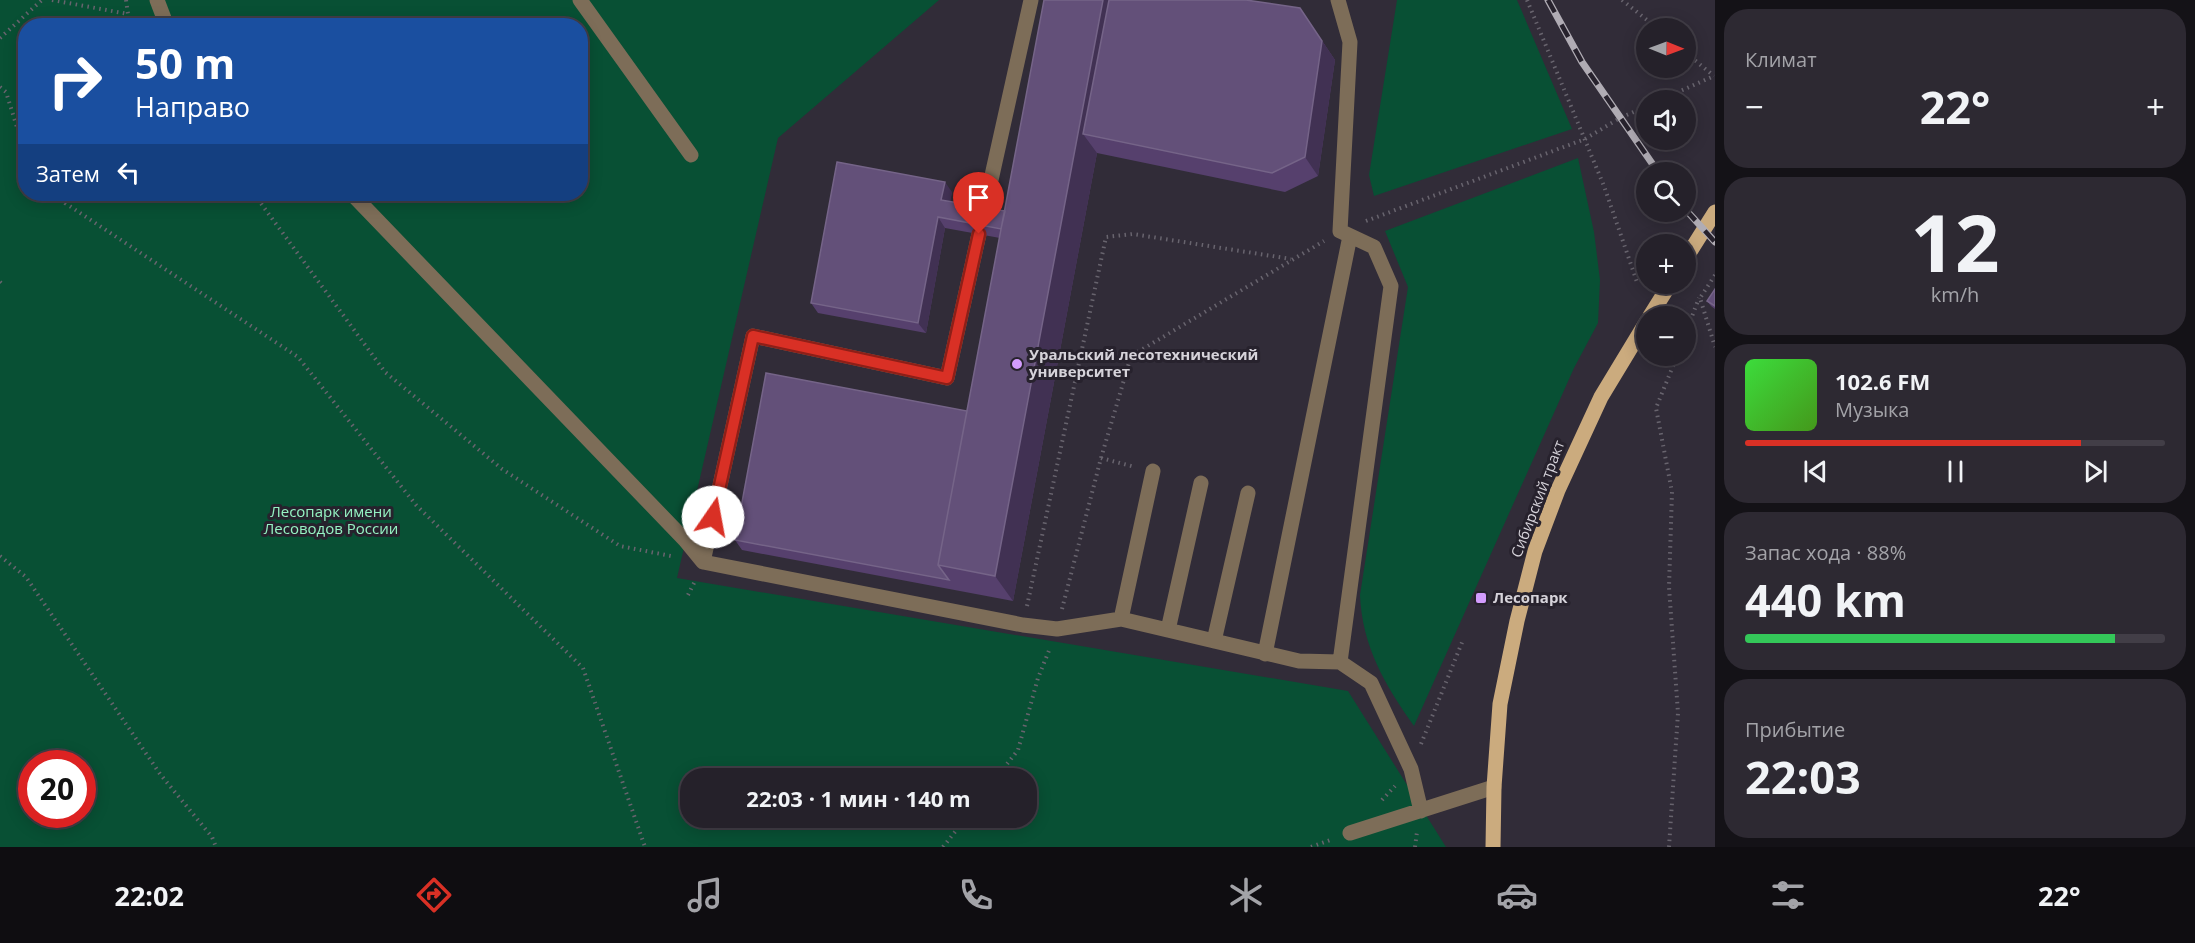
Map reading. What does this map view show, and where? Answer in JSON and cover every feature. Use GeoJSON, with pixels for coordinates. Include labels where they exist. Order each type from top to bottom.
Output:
{"type":"FeatureCollection","features":[{"type":"Feature","properties":{"kind":"main road"},"geometry":{"type":"LineString","coordinates":[[1696,242],[1715,212]]}},
{"type":"Feature","properties":{"kind":"main road","name":"Сибирский тракт"},"geometry":{"type":"LineString","coordinates":[[1493,847],[1494,787],[1500,704],[1535,551],[1558,490],[1600,397],[1636,339]]}},
{"type":"Feature","properties":{"kind":"lane"},"geometry":{"type":"LineString","coordinates":[[157,0],[164,18]]}},
{"type":"Feature","properties":{"kind":"lane"},"geometry":{"type":"LineString","coordinates":[[580,0],[691,155]]}},
{"type":"Feature","properties":{"kind":"lane"},"geometry":{"type":"LineString","coordinates":[[983,216],[1031,0]]}},
{"type":"Feature","properties":{"kind":"lane"},"geometry":{"type":"LineString","coordinates":[[1338,0],[1350,42],[1340,231],[1374,247],[1391,286],[1340,662]]}},
{"type":"Feature","properties":{"kind":"lane"},"geometry":{"type":"LineString","coordinates":[[359,201],[676,531],[703,562],[1023,625],[1057,629],[1121,619],[1299,661],[1340,662],[1371,683],[1411,769],[1421,811]]}},
{"type":"Feature","properties":{"kind":"lane"},"geometry":{"type":"LineString","coordinates":[[703,562],[753,336],[947,378],[979,234]]}},
{"type":"Feature","properties":{"kind":"lane"},"geometry":{"type":"LineString","coordinates":[[1265,654],[1350,236]]}},
{"type":"Feature","properties":{"kind":"lane"},"geometry":{"type":"LineString","coordinates":[[1121,619],[1153,471]]}},
{"type":"Feature","properties":{"kind":"lane"},"geometry":{"type":"LineString","coordinates":[[1168,630],[1201,483]]}},
{"type":"Feature","properties":{"kind":"lane"},"geometry":{"type":"LineString","coordinates":[[1214,641],[1248,493]]}},
{"type":"Feature","properties":{"kind":"lane"},"geometry":{"type":"LineString","coordinates":[[1350,833],[1494,787]]}},
{"type":"Feature","properties":{"kind":"path"},"geometry":{"type":"LineString","coordinates":[[22,18],[42,0]]}},
{"type":"Feature","properties":{"kind":"path"},"geometry":{"type":"LineString","coordinates":[[52,0],[128,14]]}},
{"type":"Feature","properties":{"kind":"path"},"geometry":{"type":"LineString","coordinates":[[126,0],[130,18]]}},
{"type":"Feature","properties":{"kind":"path"},"geometry":{"type":"LineString","coordinates":[[1527,0],[1604,186],[1636,279]]}},
{"type":"Feature","properties":{"kind":"path"},"geometry":{"type":"LineString","coordinates":[[1622,0],[1644,18]]}},
{"type":"Feature","properties":{"kind":"path"},"geometry":{"type":"LineString","coordinates":[[0,38],[18,22]]}},
{"type":"Feature","properties":{"kind":"path"},"geometry":{"type":"LineString","coordinates":[[1684,90],[1715,77],[1696,61]]}},
{"type":"Feature","properties":{"kind":"path"},"geometry":{"type":"LineString","coordinates":[[0,87],[6,92],[18,130]]}},
{"type":"Feature","properties":{"kind":"path"},"geometry":{"type":"LineString","coordinates":[[63,201],[298,357],[416,505],[583,668],[645,847]]}},
{"type":"Feature","properties":{"kind":"path"},"geometry":{"type":"LineString","coordinates":[[259,201],[385,372],[501,469],[620,546],[703,562]]}},
{"type":"Feature","properties":{"kind":"path"},"geometry":{"type":"LineString","coordinates":[[1023,625],[1106,237],[1132,234],[1293,259]]}},
{"type":"Feature","properties":{"kind":"path"},"geometry":{"type":"LineString","coordinates":[[1696,307],[1715,275]]}},
{"type":"Feature","properties":{"kind":"path"},"geometry":{"type":"LineString","coordinates":[[1700,297],[1715,346]]}},
{"type":"Feature","properties":{"kind":"path"},"geometry":{"type":"LineString","coordinates":[[1669,847],[1678,713],[1669,587],[1672,492],[1656,408],[1673,366]]}},
{"type":"Feature","properties":{"kind":"path"},"geometry":{"type":"LineString","coordinates":[[1004,768],[1018,750],[1038,678],[1057,629],[1101,458]]}},
{"type":"Feature","properties":{"kind":"path"},"geometry":{"type":"LineString","coordinates":[[0,556],[26,577],[160,774],[213,837],[216,847]]}},
{"type":"Feature","properties":{"kind":"path"},"geometry":{"type":"LineString","coordinates":[[943,847],[958,828]]}},
{"type":"Feature","properties":{"kind":"green space","name":"Лесопарк имени Лесоводов России"},"geometry":{"type":"Polygon","coordinates":[[[0,0],[939,0],[778,138],[677,578],[1348,691],[1446,847],[0,847],[0,0]]]}},
{"type":"Feature","properties":{"kind":"green space"},"geometry":{"type":"Polygon","coordinates":[[[1397,0],[1517,0],[1572,129],[1374,196],[1369,175],[1397,0]]]}},
{"type":"Feature","properties":{"kind":"green space"},"geometry":{"type":"Polygon","coordinates":[[[1578,158],[1594,232],[1600,280],[1598,323],[1574,368],[1414,726],[1385,680],[1370,648],[1360,595],[1408,287],[1385,231],[1578,158]]]}},
{"type":"Feature","properties":{"kind":"building"},"geometry":{"type":"Polygon","coordinates":[[[1044,0],[1103,0],[995,576],[938,565],[1044,0]]]}},
{"type":"Feature","properties":{"kind":"building"},"geometry":{"type":"Polygon","coordinates":[[[1109,0],[1246,0],[1300,8],[1322,41],[1305,157],[1272,173],[1083,134],[1109,0]]]}},
{"type":"Feature","properties":{"kind":"building"},"geometry":{"type":"Polygon","coordinates":[[[837,162],[945,182],[941,200],[1005,211],[1001,229],[938,217],[918,323],[811,303],[837,162]]]}},
{"type":"Feature","properties":{"kind":"building"},"geometry":{"type":"Polygon","coordinates":[[[1715,289],[1715,306],[1707,301],[1715,289]]]}},
{"type":"Feature","properties":{"kind":"building"},"geometry":{"type":"Polygon","coordinates":[[[766,373],[967,411],[938,565],[949,580],[735,540],[766,373]]]}},
{"type":"Feature","properties":{"kind":"railway"},"geometry":{"type":"LineString","coordinates":[[1548,0],[1582,62],[1651,162]]}},
{"type":"Feature","properties":{"kind":"railway"},"geometry":{"type":"LineString","coordinates":[[1696,221],[1715,242]]}},
{"type":"Feature","properties":{"kind":"place","name":"Уральский лесотехнический университет"},"geometry":{"type":"Point","coordinates":[1017,364]}},
{"type":"Feature","properties":{"kind":"place","name":"Лесопарк"},"geometry":{"type":"Point","coordinates":[1481,598]}},
{"type":"Feature","properties":{"kind":"route"},"geometry":{"type":"LineString","coordinates":[[713,517],[753,336],[947,378],[979,234]]}}]}
